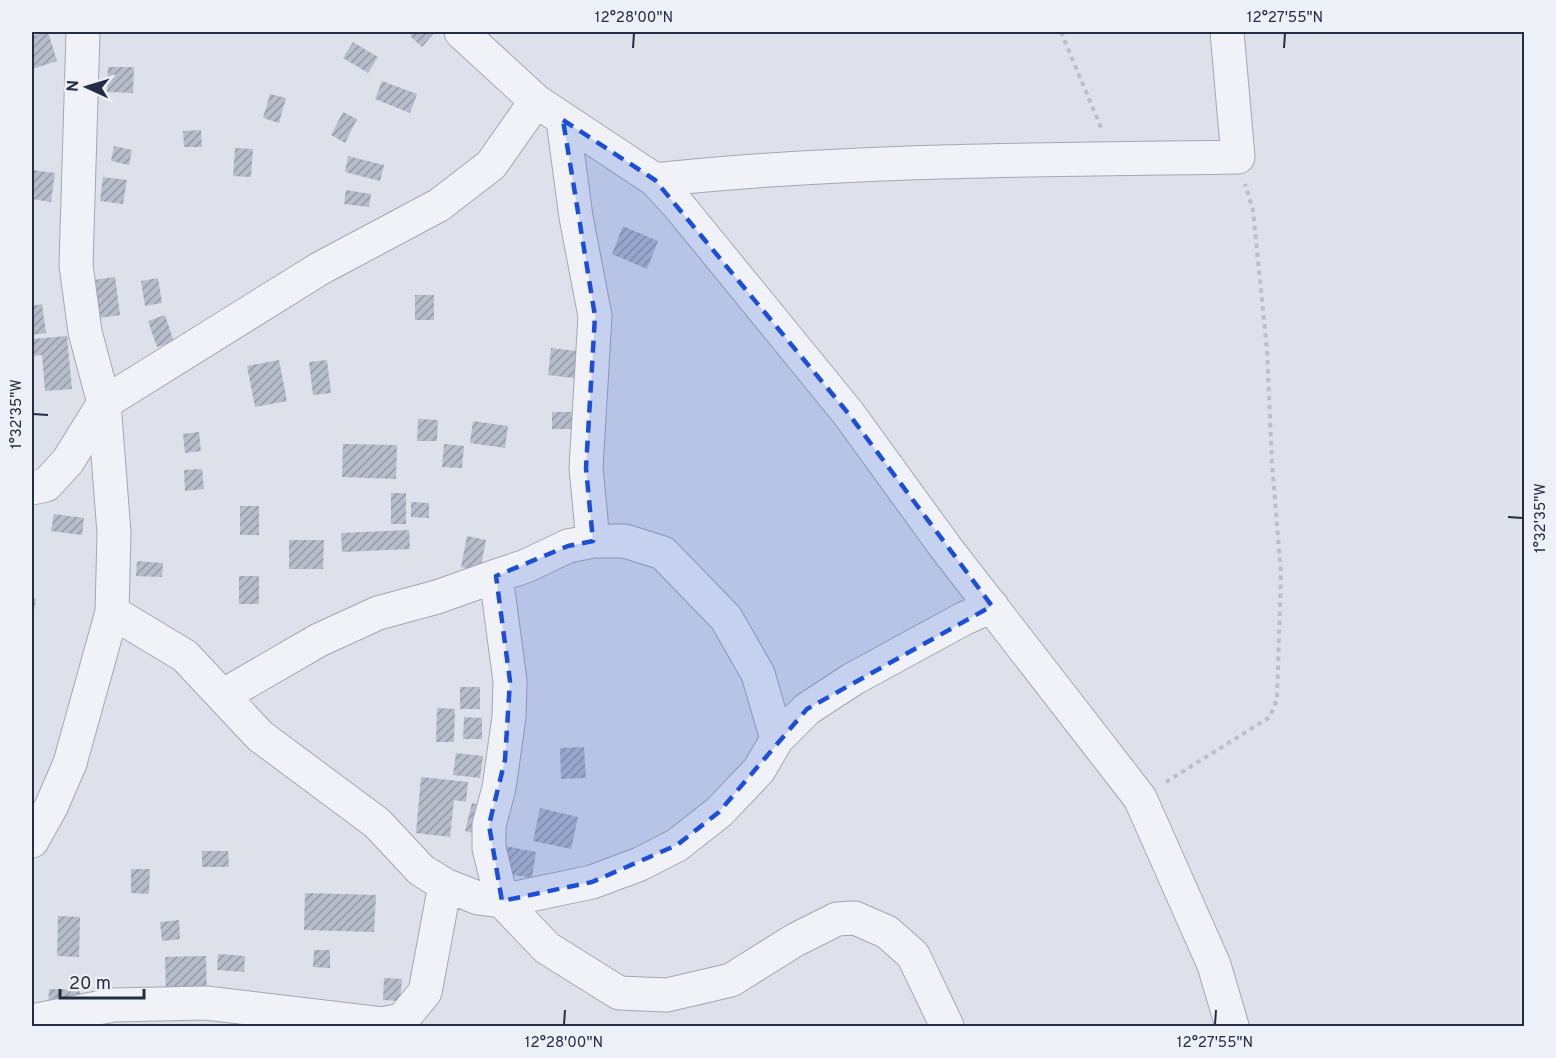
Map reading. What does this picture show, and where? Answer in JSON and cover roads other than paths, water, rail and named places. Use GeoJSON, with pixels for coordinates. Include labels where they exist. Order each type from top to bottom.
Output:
{"type":"FeatureCollection","features":[{"type":"Feature","properties":{"kind":"street"},"geometry":{"type":"LineString","coordinates":[[32,841],[51,807],[70,763],[112,612],[114,533],[104,403],[84,332],[76,265],[83,32]]}},
{"type":"Feature","properties":{"kind":"street"},"geometry":{"type":"LineString","coordinates":[[462,32],[536,101],[655,180],[679,206],[848,413],[946,548],[1140,798],[1214,965],[1232,1026]]}},
{"type":"Feature","properties":{"kind":"street"},"geometry":{"type":"LineString","coordinates":[[655,180],[737,171],[1003,160],[1238,157],[1227,32]]}},
{"type":"Feature","properties":{"kind":"street"},"geometry":{"type":"LineString","coordinates":[[32,488],[46,485],[68,461],[104,403],[319,269],[439,205],[491,165],[536,101]]}},
{"type":"Feature","properties":{"kind":"street"},"geometry":{"type":"LineString","coordinates":[[563,120],[576,217],[595,316],[586,468],[593,541]]}},
{"type":"Feature","properties":{"kind":"street"},"geometry":{"type":"LineString","coordinates":[[224,696],[319,639],[378,613],[437,597],[526,566],[568,546],[593,541],[625,541],[663,553],[726,618],[758,674],[777,739]]}},
{"type":"Feature","properties":{"kind":"street"},"geometry":{"type":"LineString","coordinates":[[496,576],[510,681],[505,760],[489,825],[489,848],[502,901],[547,948],[619,993],[667,994],[730,980],[795,940],[837,919],[855,918],[887,932],[913,955],[947,1026]]}},
{"type":"Feature","properties":{"kind":"street"},"geometry":{"type":"LineString","coordinates":[[112,612],[185,656],[260,736],[377,823],[421,870],[445,885],[478,898],[502,901],[592,882],[640,864],[677,845],[719,812],[759,770],[777,739],[807,709],[853,679],[963,619],[992,606]]}},
{"type":"Feature","properties":{"kind":"street"},"geometry":{"type":"LineString","coordinates":[[32,1021],[113,1005],[206,1003],[382,1024],[402,1020],[425,992],[445,885]]}}]}
